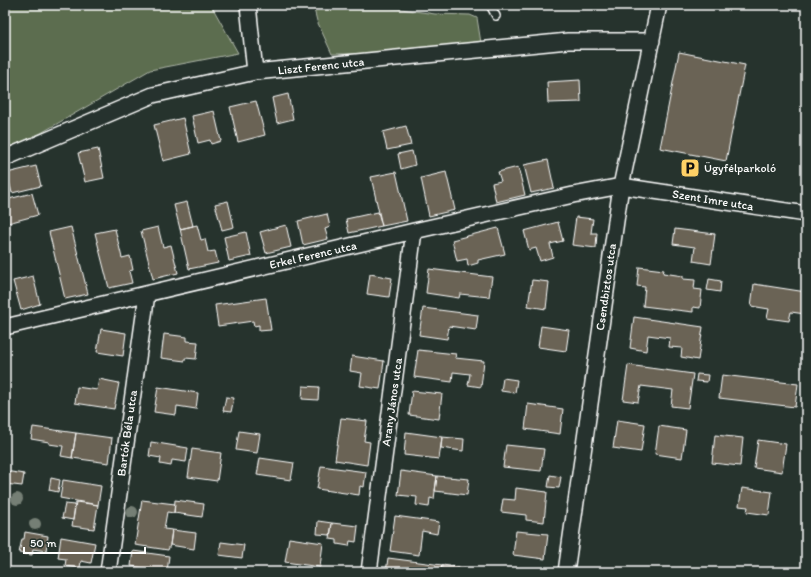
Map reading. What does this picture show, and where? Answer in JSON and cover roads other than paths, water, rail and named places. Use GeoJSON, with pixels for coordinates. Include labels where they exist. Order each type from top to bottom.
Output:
{"type":"FeatureCollection","features":[{"type":"Feature","properties":{"kind":"street"},"geometry":{"type":"LineString","coordinates":[[248,5],[255,72]]}},
{"type":"Feature","properties":{"kind":"street","name":"Csendbiztos utca"},"geometry":{"type":"LineString","coordinates":[[566,572],[621,186],[659,5]]}},
{"type":"Feature","properties":{"kind":"street","name":"Liszt Ferenc utca"},"geometry":{"type":"LineString","coordinates":[[5,158],[153,95],[255,72],[568,41],[652,41]]}},
{"type":"Feature","properties":{"kind":"street","name":"Szent Imre utca"},"geometry":{"type":"LineString","coordinates":[[621,186],[806,214]]}},
{"type":"Feature","properties":{"kind":"street","name":"Erkel Ferenc utca"},"geometry":{"type":"LineString","coordinates":[[5,327],[414,231],[573,195],[621,186]]}},
{"type":"Feature","properties":{"kind":"street","name":"Arany János utca"},"geometry":{"type":"LineString","coordinates":[[369,572],[414,231]]}},
{"type":"Feature","properties":{"kind":"street","name":"Bartók Béla utca"},"geometry":{"type":"LineString","coordinates":[[108,572],[147,294]]}},
{"type":"Feature","properties":{"kind":"lane"},"geometry":{"type":"LineString","coordinates":[[490,5],[496,16]]}},
{"type":"Feature","properties":{"kind":"place","name":"Ügyfélparkoló"},"geometry":{"type":"Point","coordinates":[690,168]}}]}
